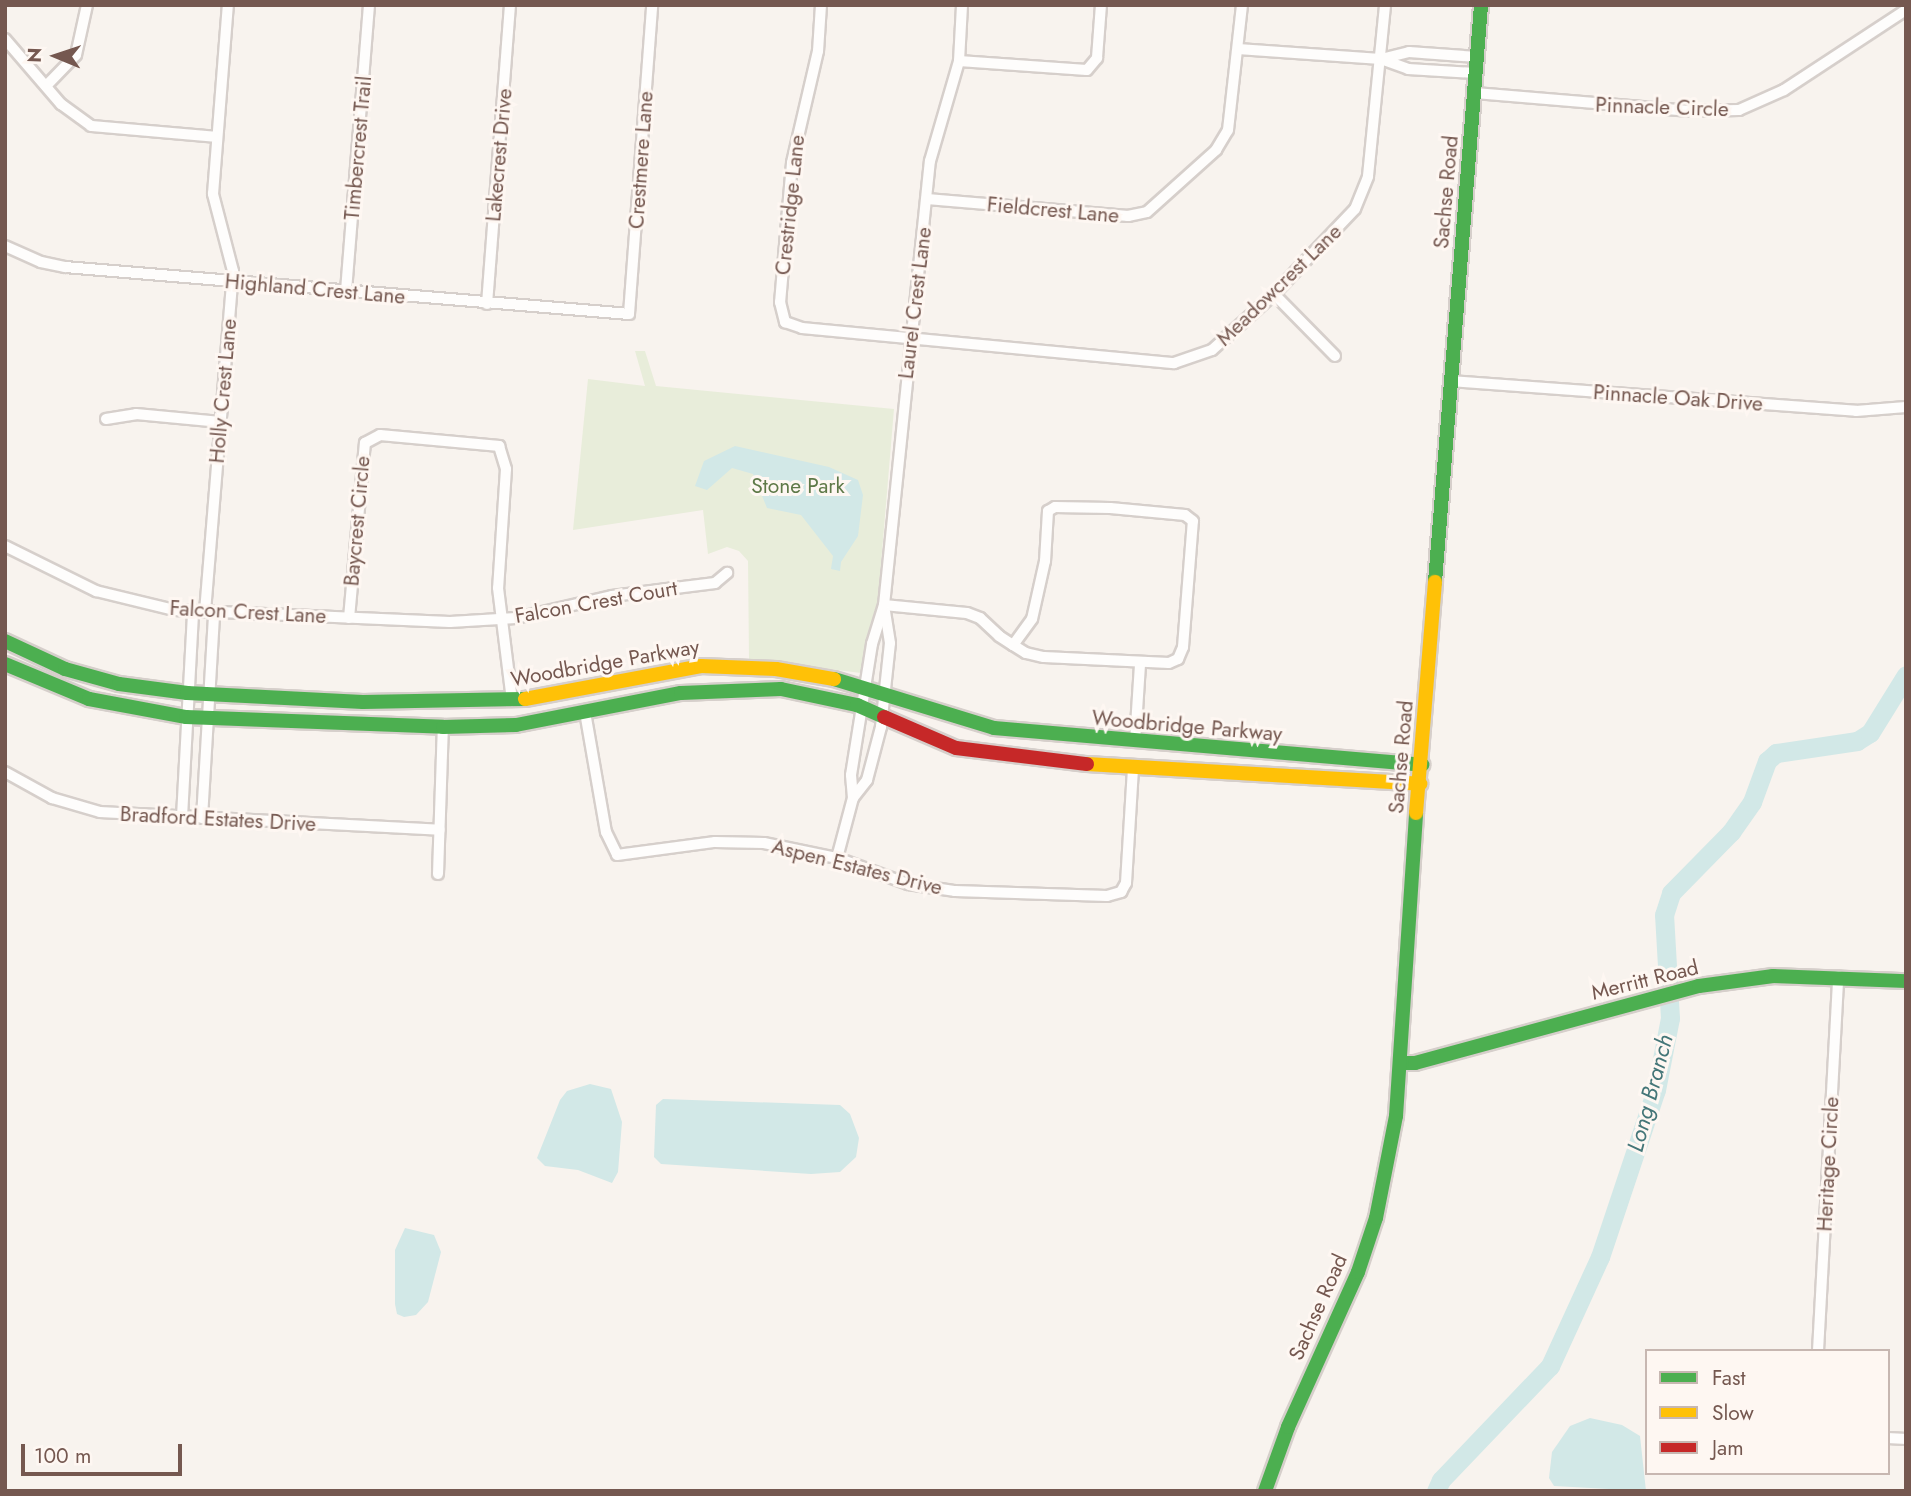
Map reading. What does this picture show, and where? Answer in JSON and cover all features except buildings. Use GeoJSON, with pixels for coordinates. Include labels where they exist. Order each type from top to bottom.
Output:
{"type":"FeatureCollection","features":[{"type":"Feature","properties":{"kind":"main road","name":"Sachse Road"},"geometry":{"type":"LineString","coordinates":[[1265,1491],[1288,1427],[1358,1272],[1376,1219],[1396,1116],[1450,382],[1481,5]]}},
{"type":"Feature","properties":{"kind":"main road","name":"Woodbridge Parkway"},"geometry":{"type":"LineString","coordinates":[[5,641],[65,668],[119,684],[187,693],[461,705],[512,701],[701,666],[820,674],[960,721],[995,728],[1135,743],[1422,765]]}},
{"type":"Feature","properties":{"kind":"main road","name":"Woodbridge Parkway"},"geometry":{"type":"LineString","coordinates":[[5,664],[89,699],[186,717],[443,727],[516,725],[629,701],[735,689],[781,689],[864,708],[975,752],[1133,769],[1420,785]]}},
{"type":"Feature","properties":{"kind":"main road","name":"Merritt Road"},"geometry":{"type":"LineString","coordinates":[[1401,1063],[1415,1063],[1699,986],[1773,976],[1906,981]]}},
{"type":"Feature","properties":{"kind":"street"},"geometry":{"type":"LineString","coordinates":[[46,86],[76,55],[87,5]]}},
{"type":"Feature","properties":{"kind":"street","name":"Holly Crest Lane"},"geometry":{"type":"LineString","coordinates":[[202,818],[209,612],[233,281],[232,257],[214,202],[216,137],[229,5]]}},
{"type":"Feature","properties":{"kind":"street","name":"Timbercrest Trail"},"geometry":{"type":"LineString","coordinates":[[346,291],[369,5]]}},
{"type":"Feature","properties":{"kind":"street","name":"Lakecrest Drive"},"geometry":{"type":"LineString","coordinates":[[488,304],[510,5]]}},
{"type":"Feature","properties":{"kind":"street","name":"Crestmere Lane"},"geometry":{"type":"LineString","coordinates":[[629,314],[652,5]]}},
{"type":"Feature","properties":{"kind":"street","name":"Crestridge Lane"},"geometry":{"type":"LineString","coordinates":[[785,322],[780,302],[792,163],[818,51],[821,5]]}},
{"type":"Feature","properties":{"kind":"street","name":"Laurel Crest Lane"},"geometry":{"type":"LineString","coordinates":[[853,798],[851,775],[884,605],[909,338],[921,277],[930,160],[959,61],[962,5]]}},
{"type":"Feature","properties":{"kind":"street"},"geometry":{"type":"LineString","coordinates":[[959,61],[1087,70],[1097,58],[1101,5]]}},
{"type":"Feature","properties":{"kind":"street","name":"Fieldcrest Lane"},"geometry":{"type":"LineString","coordinates":[[927,199],[1128,216],[1147,212],[1216,150],[1228,130],[1242,5]]}},
{"type":"Feature","properties":{"kind":"street","name":"Meadowcrest Lane"},"geometry":{"type":"LineString","coordinates":[[785,322],[802,328],[1189,361],[1212,349],[1274,293],[1355,209],[1368,176],[1385,5]]}},
{"type":"Feature","properties":{"kind":"street","name":"Pinnacle Circle"},"geometry":{"type":"LineString","coordinates":[[1475,93],[1689,111],[1739,110],[1783,90],[1906,10]]}},
{"type":"Feature","properties":{"kind":"street"},"geometry":{"type":"LineString","coordinates":[[5,39],[72,115],[91,126],[216,137]]}},
{"type":"Feature","properties":{"kind":"street"},"geometry":{"type":"LineString","coordinates":[[1238,49],[1381,59],[1408,69],[1476,73]]}},
{"type":"Feature","properties":{"kind":"street"},"geometry":{"type":"LineString","coordinates":[[1381,59],[1409,52],[1477,57]]}},
{"type":"Feature","properties":{"kind":"street","name":"Highland Crest Lane"},"geometry":{"type":"LineString","coordinates":[[5,246],[65,267],[629,314]]}},
{"type":"Feature","properties":{"kind":"street"},"geometry":{"type":"LineString","coordinates":[[1274,293],[1335,356]]}},
{"type":"Feature","properties":{"kind":"street","name":"Pinnacle Oak Drive"},"geometry":{"type":"LineString","coordinates":[[1450,382],[1856,411],[1906,407]]}},
{"type":"Feature","properties":{"kind":"street"},"geometry":{"type":"LineString","coordinates":[[106,419],[136,414],[221,422]]}},
{"type":"Feature","properties":{"kind":"street","name":"Baycrest Circle"},"geometry":{"type":"LineString","coordinates":[[349,618],[363,449],[369,438],[380,435],[485,443],[502,449],[506,469],[498,574],[512,701]]}},
{"type":"Feature","properties":{"kind":"street"},"geometry":{"type":"LineString","coordinates":[[884,605],[967,613],[980,618],[1013,645],[1044,657],[1140,664],[1169,663],[1178,659],[1182,647],[1193,521],[1185,515],[1068,506],[1048,511],[1045,561],[1032,619],[1013,645]]}},
{"type":"Feature","properties":{"kind":"street","name":"Falcon Crest Lane"},"geometry":{"type":"LineString","coordinates":[[5,546],[96,591],[193,612],[349,618],[502,619]]}},
{"type":"Feature","properties":{"kind":"street","name":"Falcon Crest Court"},"geometry":{"type":"LineString","coordinates":[[502,619],[623,594],[715,583],[727,572]]}},
{"type":"Feature","properties":{"kind":"street","name":"Laurel Crest Lane"},"geometry":{"type":"LineString","coordinates":[[853,798],[867,780],[883,716],[890,643],[884,605]]}},
{"type":"Feature","properties":{"kind":"street"},"geometry":{"type":"LineString","coordinates":[[182,817],[193,612]]}},
{"type":"Feature","properties":{"kind":"street"},"geometry":{"type":"LineString","coordinates":[[1135,743],[1140,664]]}},
{"type":"Feature","properties":{"kind":"street","name":"Aspen Estates Drive"},"geometry":{"type":"LineString","coordinates":[[585,712],[606,832],[617,855],[737,842],[837,858],[877,874],[930,888],[1115,895],[1126,883],[1133,769]]}},
{"type":"Feature","properties":{"kind":"street"},"geometry":{"type":"LineString","coordinates":[[438,874],[443,727]]}},
{"type":"Feature","properties":{"kind":"street","name":"Bradford Estates Drive"},"geometry":{"type":"LineString","coordinates":[[5,772],[52,798],[100,813],[440,830]]}},
{"type":"Feature","properties":{"kind":"street"},"geometry":{"type":"LineString","coordinates":[[837,858],[853,798]]}},
{"type":"Feature","properties":{"kind":"street","name":"Heritage Circle"},"geometry":{"type":"LineString","coordinates":[[1818,1349],[1838,978]]}},
{"type":"Feature","properties":{"kind":"green space","name":"Stone Park"},"geometry":{"type":"Polygon","coordinates":[[[635,351],[645,351],[656,386],[894,409],[877,611],[861,673],[749,659],[748,561],[739,551],[727,547],[708,554],[703,510],[573,530],[588,379],[645,386],[635,351]]]}},
{"type":"Feature","properties":{"kind":"shaded area"},"geometry":{"type":"Polygon","coordinates":[[[735,446],[829,467],[858,480],[863,495],[858,536],[841,562],[840,571],[831,569],[833,556],[801,515],[767,508],[753,474],[732,468],[707,490],[695,486],[704,461],[735,446]]]}},
{"type":"Feature","properties":{"kind":"shaded area"},"geometry":{"type":"Polygon","coordinates":[[[590,1084],[611,1089],[622,1122],[618,1172],[612,1183],[578,1170],[545,1166],[537,1158],[560,1100],[567,1091],[590,1084]]]}},
{"type":"Feature","properties":{"kind":"shaded area"},"geometry":{"type":"Polygon","coordinates":[[[663,1099],[840,1105],[850,1114],[859,1138],[856,1157],[840,1172],[811,1174],[661,1164],[654,1157],[656,1105],[663,1099]]]}},
{"type":"Feature","properties":{"kind":"shaded area"},"geometry":{"type":"Polygon","coordinates":[[[405,1228],[434,1235],[441,1252],[428,1302],[416,1315],[404,1317],[397,1314],[395,1304],[395,1250],[405,1228]]]}},
{"type":"Feature","properties":{"kind":"shaded area"},"geometry":{"type":"Polygon","coordinates":[[[1590,1418],[1622,1425],[1640,1436],[1646,1491],[1554,1486],[1549,1478],[1552,1452],[1570,1426],[1590,1418]]]}},
{"type":"Feature","properties":{"kind":"waterway","name":"Long Branch"},"geometry":{"type":"LineString","coordinates":[[1436,1491],[1441,1480],[1550,1366],[1600,1257],[1656,1090],[1670,1018],[1664,915],[1671,893],[1731,832],[1752,802],[1767,761],[1776,753],[1857,741],[1870,733],[1906,675]]}},
{"type":"Feature","properties":{"kind":"traffic: fast"},"geometry":{"type":"LineString","coordinates":[[1435,582],[1481,5]]}},
{"type":"Feature","properties":{"kind":"traffic: fast"},"geometry":{"type":"LineString","coordinates":[[5,641],[65,669],[119,684],[187,693],[363,702],[525,699]]}},
{"type":"Feature","properties":{"kind":"traffic: fast"},"geometry":{"type":"LineString","coordinates":[[5,664],[89,699],[186,717],[443,727],[516,725],[681,693],[781,689],[857,705],[884,717]]}},
{"type":"Feature","properties":{"kind":"traffic: fast"},"geometry":{"type":"LineString","coordinates":[[834,679],[994,728],[1422,765]]}},
{"type":"Feature","properties":{"kind":"traffic: fast"},"geometry":{"type":"LineString","coordinates":[[1265,1491],[1288,1427],[1358,1272],[1376,1218],[1396,1116],[1416,813]]}},
{"type":"Feature","properties":{"kind":"traffic: fast"},"geometry":{"type":"LineString","coordinates":[[1400,1063],[1415,1063],[1699,986],[1773,976],[1906,981]]}},
{"type":"Feature","properties":{"kind":"traffic: slow"},"geometry":{"type":"LineString","coordinates":[[1416,813],[1435,582]]}},
{"type":"Feature","properties":{"kind":"traffic: slow"},"geometry":{"type":"LineString","coordinates":[[525,699],[701,666],[776,669],[834,679]]}},
{"type":"Feature","properties":{"kind":"traffic: slow"},"geometry":{"type":"LineString","coordinates":[[1087,764],[1420,784]]}},
{"type":"Feature","properties":{"kind":"traffic: jam"},"geometry":{"type":"LineString","coordinates":[[884,717],[956,748],[1087,764]]}}]}
